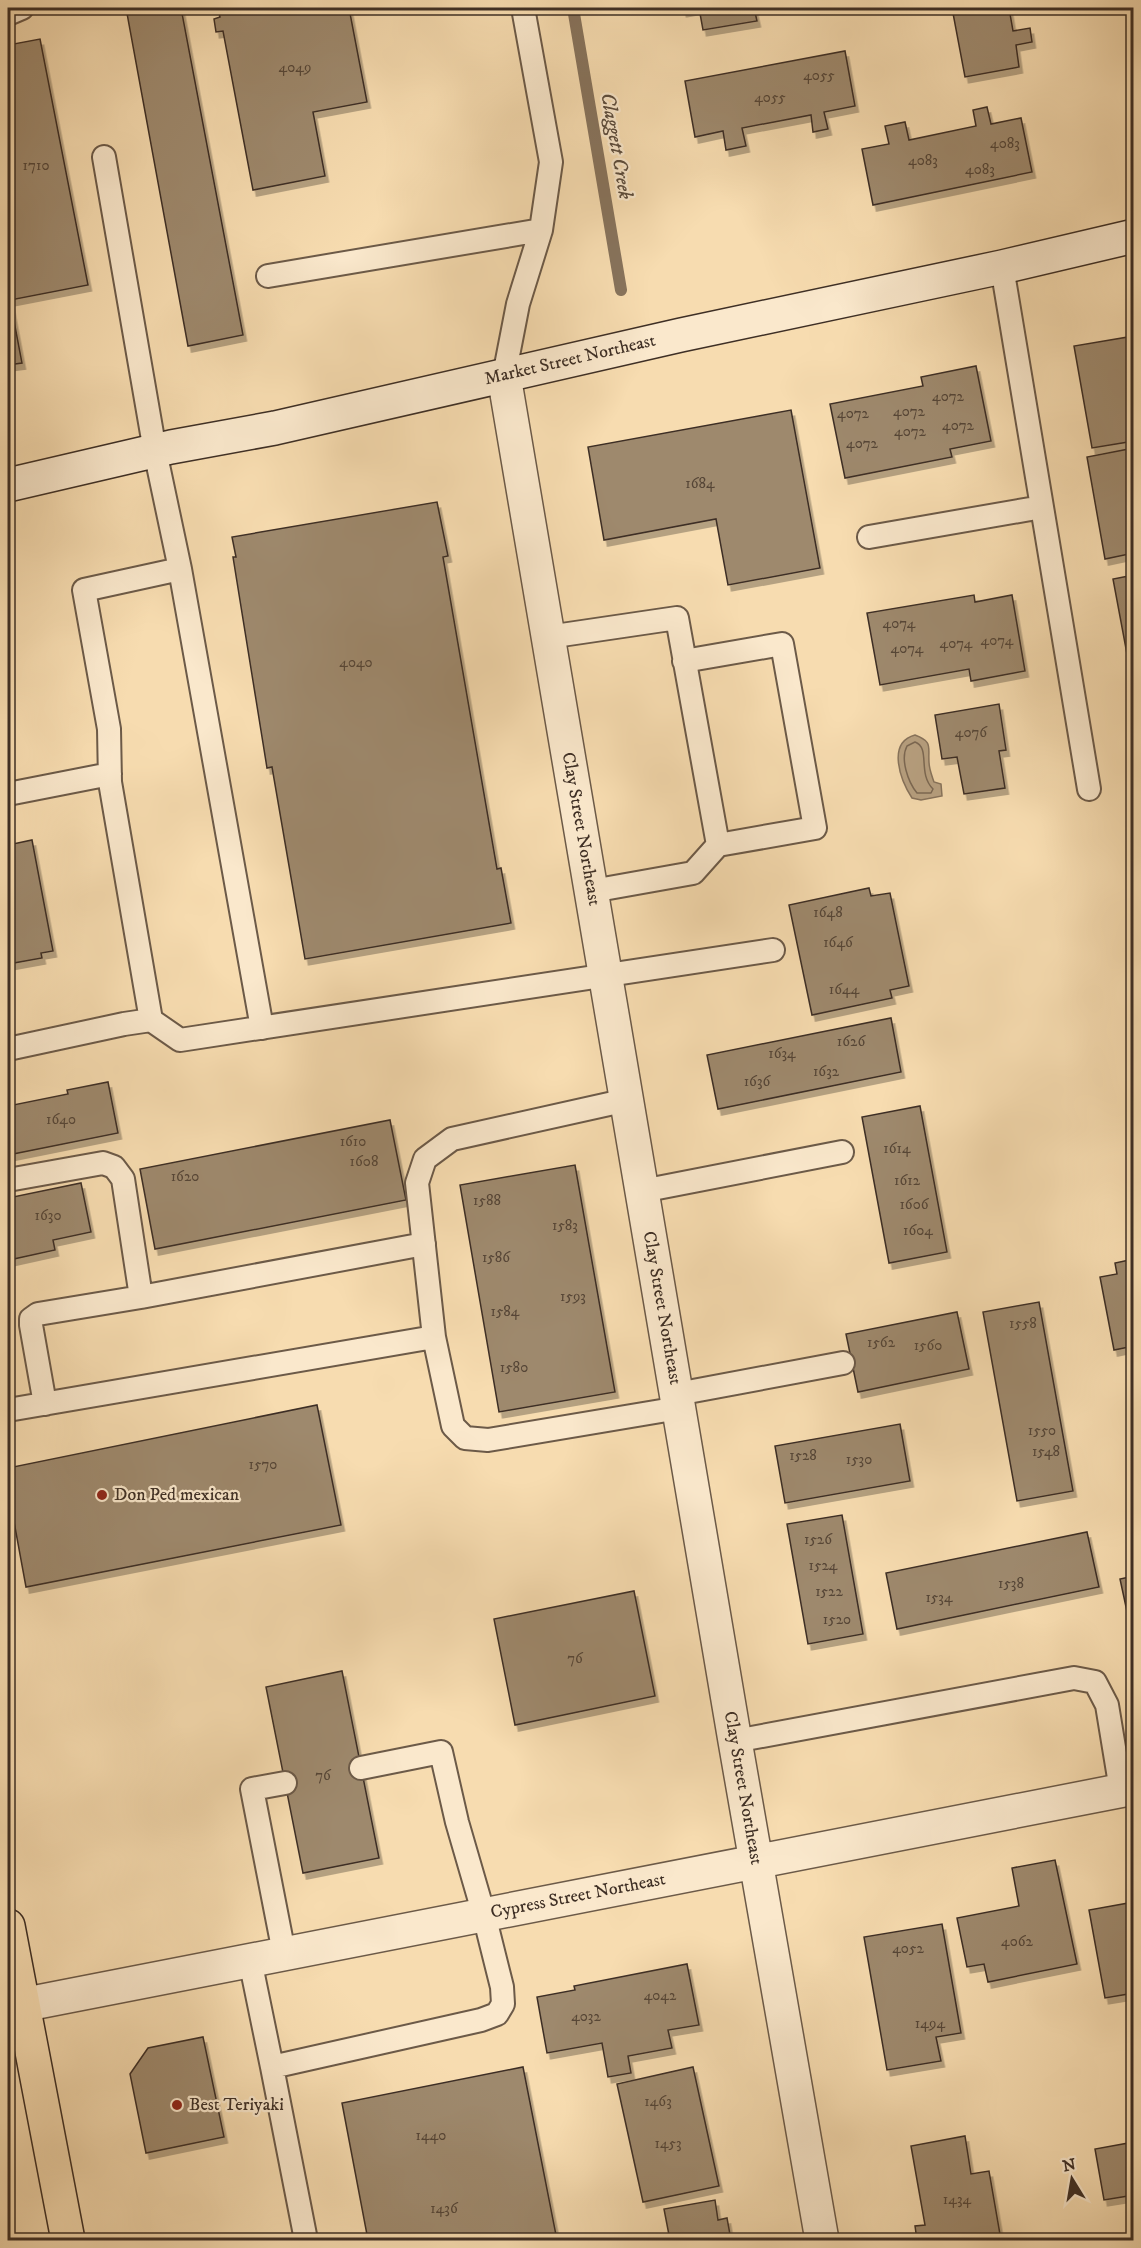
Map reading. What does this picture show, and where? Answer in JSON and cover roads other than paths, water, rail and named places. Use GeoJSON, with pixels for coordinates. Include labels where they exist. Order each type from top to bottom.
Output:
{"type":"FeatureCollection","features":[{"type":"Feature","properties":{"kind":"main road"},"geometry":{"type":"LineString","coordinates":[[8,1926],[18,2014],[68,2241]]}},
{"type":"Feature","properties":{"kind":"street","name":"Market Street Northeast"},"geometry":{"type":"LineString","coordinates":[[8,484],[155,451],[275,428],[681,335],[1002,267],[1134,236]]}},
{"type":"Feature","properties":{"kind":"street","name":"Clay Street Northeast"},"geometry":{"type":"LineString","coordinates":[[504,376],[822,2241]]}},
{"type":"Feature","properties":{"kind":"street","name":"Cypress Street Northeast"},"geometry":{"type":"LineString","coordinates":[[18,2014],[284,1953],[1127,1789]]}},
{"type":"Feature","properties":{"kind":"lane"},"geometry":{"type":"LineString","coordinates":[[8,14],[22,8]]}},
{"type":"Feature","properties":{"kind":"lane"},"geometry":{"type":"LineString","coordinates":[[504,376],[519,304],[541,230],[551,162],[523,8]]}},
{"type":"Feature","properties":{"kind":"lane"},"geometry":{"type":"LineString","coordinates":[[104,158],[155,451],[180,569],[262,1028]]}},
{"type":"Feature","properties":{"kind":"lane"},"geometry":{"type":"LineString","coordinates":[[268,276],[541,230]]}},
{"type":"Feature","properties":{"kind":"lane"},"geometry":{"type":"LineString","coordinates":[[1002,267],[1089,789]]}},
{"type":"Feature","properties":{"kind":"lane"},"geometry":{"type":"LineString","coordinates":[[869,537],[1042,507]]}},
{"type":"Feature","properties":{"kind":"lane"},"geometry":{"type":"LineString","coordinates":[[151,1020],[110,774],[109,729],[84,590],[180,569]]}},
{"type":"Feature","properties":{"kind":"lane"},"geometry":{"type":"LineString","coordinates":[[548,637],[677,618],[718,845]]}},
{"type":"Feature","properties":{"kind":"lane"},"geometry":{"type":"LineString","coordinates":[[592,891],[693,873],[718,845],[815,828],[782,644],[684,661]]}},
{"type":"Feature","properties":{"kind":"lane"},"geometry":{"type":"LineString","coordinates":[[8,794],[110,774]]}},
{"type":"Feature","properties":{"kind":"lane"},"geometry":{"type":"LineString","coordinates":[[8,1049],[151,1020],[180,1040],[773,950]]}},
{"type":"Feature","properties":{"kind":"lane"},"geometry":{"type":"LineString","coordinates":[[627,1100],[452,1139],[425,1159],[417,1183],[434,1337],[453,1426],[465,1438],[488,1440],[678,1401],[843,1363]]}},
{"type":"Feature","properties":{"kind":"lane"},"geometry":{"type":"LineString","coordinates":[[642,1191],[842,1152]]}},
{"type":"Feature","properties":{"kind":"lane"},"geometry":{"type":"LineString","coordinates":[[8,1180],[103,1163],[114,1167],[123,1179],[141,1297]]}},
{"type":"Feature","properties":{"kind":"lane"},"geometry":{"type":"LineString","coordinates":[[45,1404],[31,1325],[31,1319],[38,1314],[424,1244]]}},
{"type":"Feature","properties":{"kind":"lane"},"geometry":{"type":"LineString","coordinates":[[8,1410],[434,1337]]}},
{"type":"Feature","properties":{"kind":"lane"},"geometry":{"type":"LineString","coordinates":[[735,1741],[1074,1678],[1095,1682],[1107,1705],[1127,1789]]}},
{"type":"Feature","properties":{"kind":"lane"},"geometry":{"type":"LineString","coordinates":[[272,2067],[481,2020],[497,2014],[503,2004],[502,1987],[457,1822],[441,1752],[361,1768]]}},
{"type":"Feature","properties":{"kind":"lane"},"geometry":{"type":"LineString","coordinates":[[284,1953],[252,1789],[285,1783]]}},
{"type":"Feature","properties":{"kind":"lane"},"geometry":{"type":"LineString","coordinates":[[250,1960],[306,2241]]}},
{"type":"Feature","properties":{"kind":"water"},"geometry":{"type":"Polygon","coordinates":[[[915,735],[927,742],[930,770],[934,782],[941,784],[942,796],[921,800],[912,798],[900,773],[898,754],[901,746],[906,739],[915,735]]]}},
{"type":"Feature","properties":{"kind":"waterway","name":"Claggett Creek"},"geometry":{"type":"LineString","coordinates":[[573,8],[621,290]]}},
{"type":"Feature","properties":{"kind":"place","name":"Don Ped mexican"},"geometry":{"type":"Point","coordinates":[102,1495]}},
{"type":"Feature","properties":{"kind":"place","name":"Best Teriyaki"},"geometry":{"type":"Point","coordinates":[177,2105]}}]}
